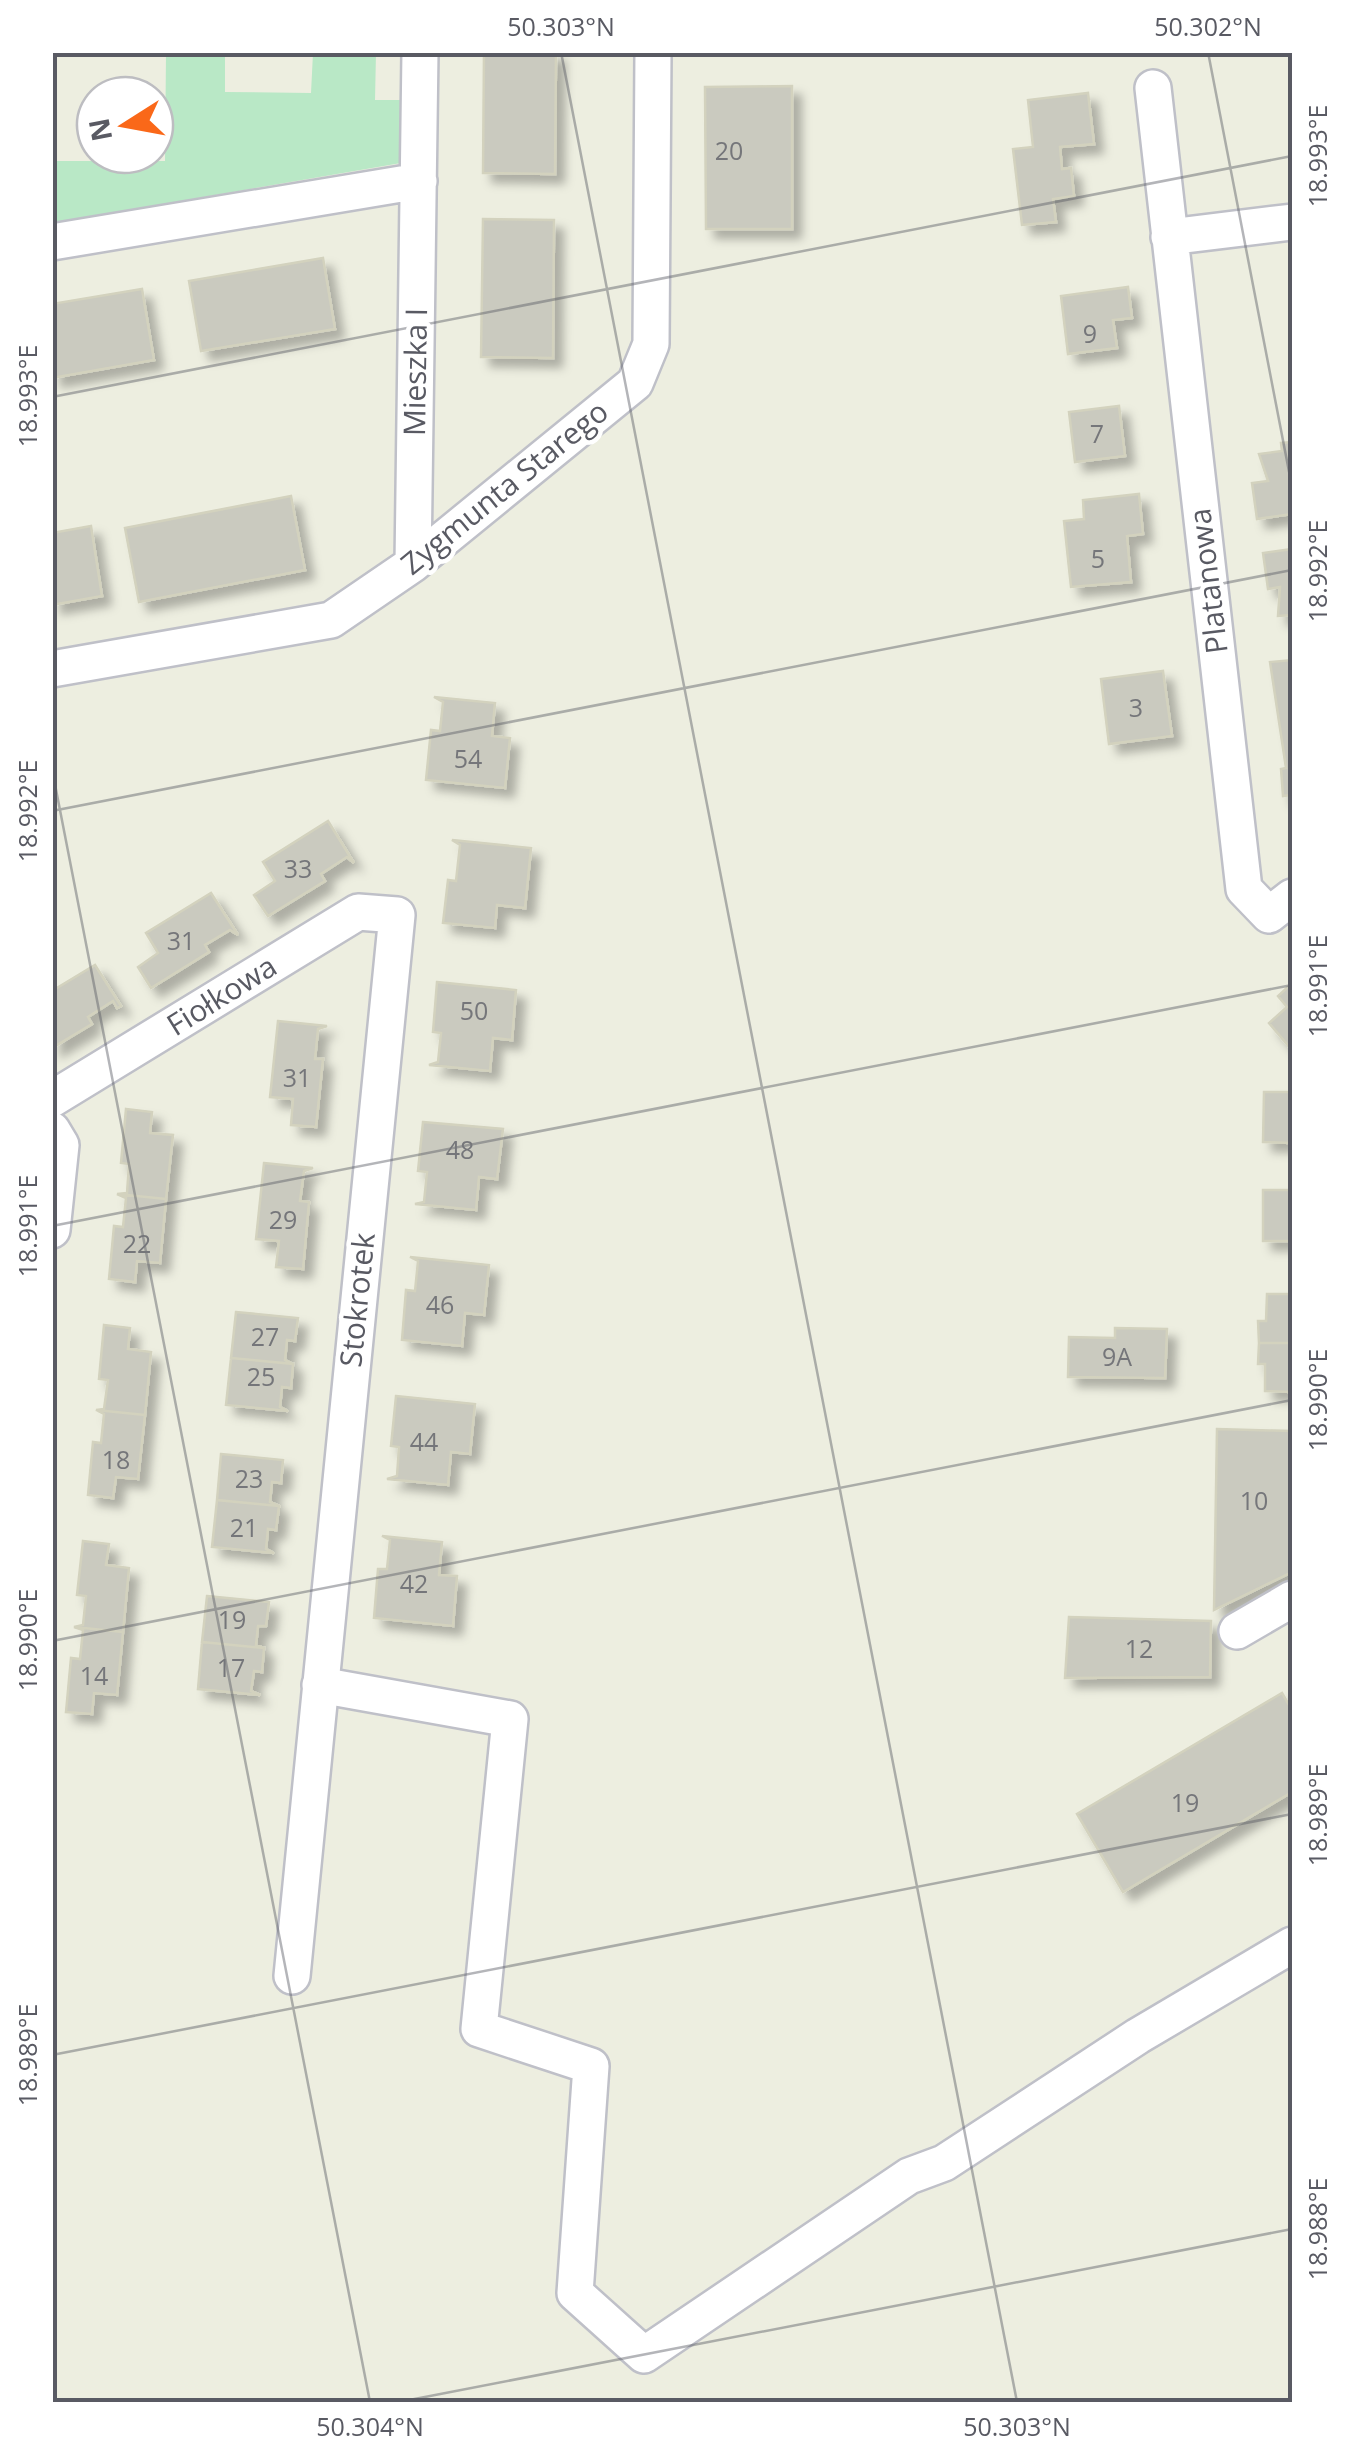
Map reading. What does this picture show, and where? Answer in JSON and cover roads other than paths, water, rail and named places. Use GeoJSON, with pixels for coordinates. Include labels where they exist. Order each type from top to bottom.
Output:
{"type":"FeatureCollection","features":[{"type":"Feature","properties":{"kind":"street","name":"Mieszka I"},"geometry":{"type":"LineString","coordinates":[[413,564],[420,52]]}},
{"type":"Feature","properties":{"kind":"street","name":"Zygmunta Starego"},"geometry":{"type":"LineString","coordinates":[[52,668],[331,620],[413,564],[635,383],[651,344],[653,52]]}},
{"type":"Feature","properties":{"kind":"street","name":"Platanowa"},"geometry":{"type":"LineString","coordinates":[[1153,88],[1244,890],[1281,906]]}},
{"type":"Feature","properties":{"kind":"street"},"geometry":{"type":"LineString","coordinates":[[52,242],[418,180]]}},
{"type":"Feature","properties":{"kind":"street"},"geometry":{"type":"LineString","coordinates":[[1170,237],[1292,222]]}},
{"type":"Feature","properties":{"kind":"street","name":"Fiołkowa"},"geometry":{"type":"LineString","coordinates":[[52,1100],[358,912],[397,915]]}},
{"type":"Feature","properties":{"kind":"street","name":"Stokrotek"},"geometry":{"type":"LineString","coordinates":[[292,1976],[397,915]]}},
{"type":"Feature","properties":{"kind":"street"},"geometry":{"type":"LineString","coordinates":[[52,1130],[61,1145],[52,1230]]}},
{"type":"Feature","properties":{"kind":"street"},"geometry":{"type":"LineString","coordinates":[[1237,1630],[1292,1599]]}},
{"type":"Feature","properties":{"kind":"street"},"geometry":{"type":"LineString","coordinates":[[320,1685],[510,1719],[479,2029],[592,2066],[575,2293],[644,2356],[910,2176],[944,2163],[1138,2036],[1292,1946]]}}]}
